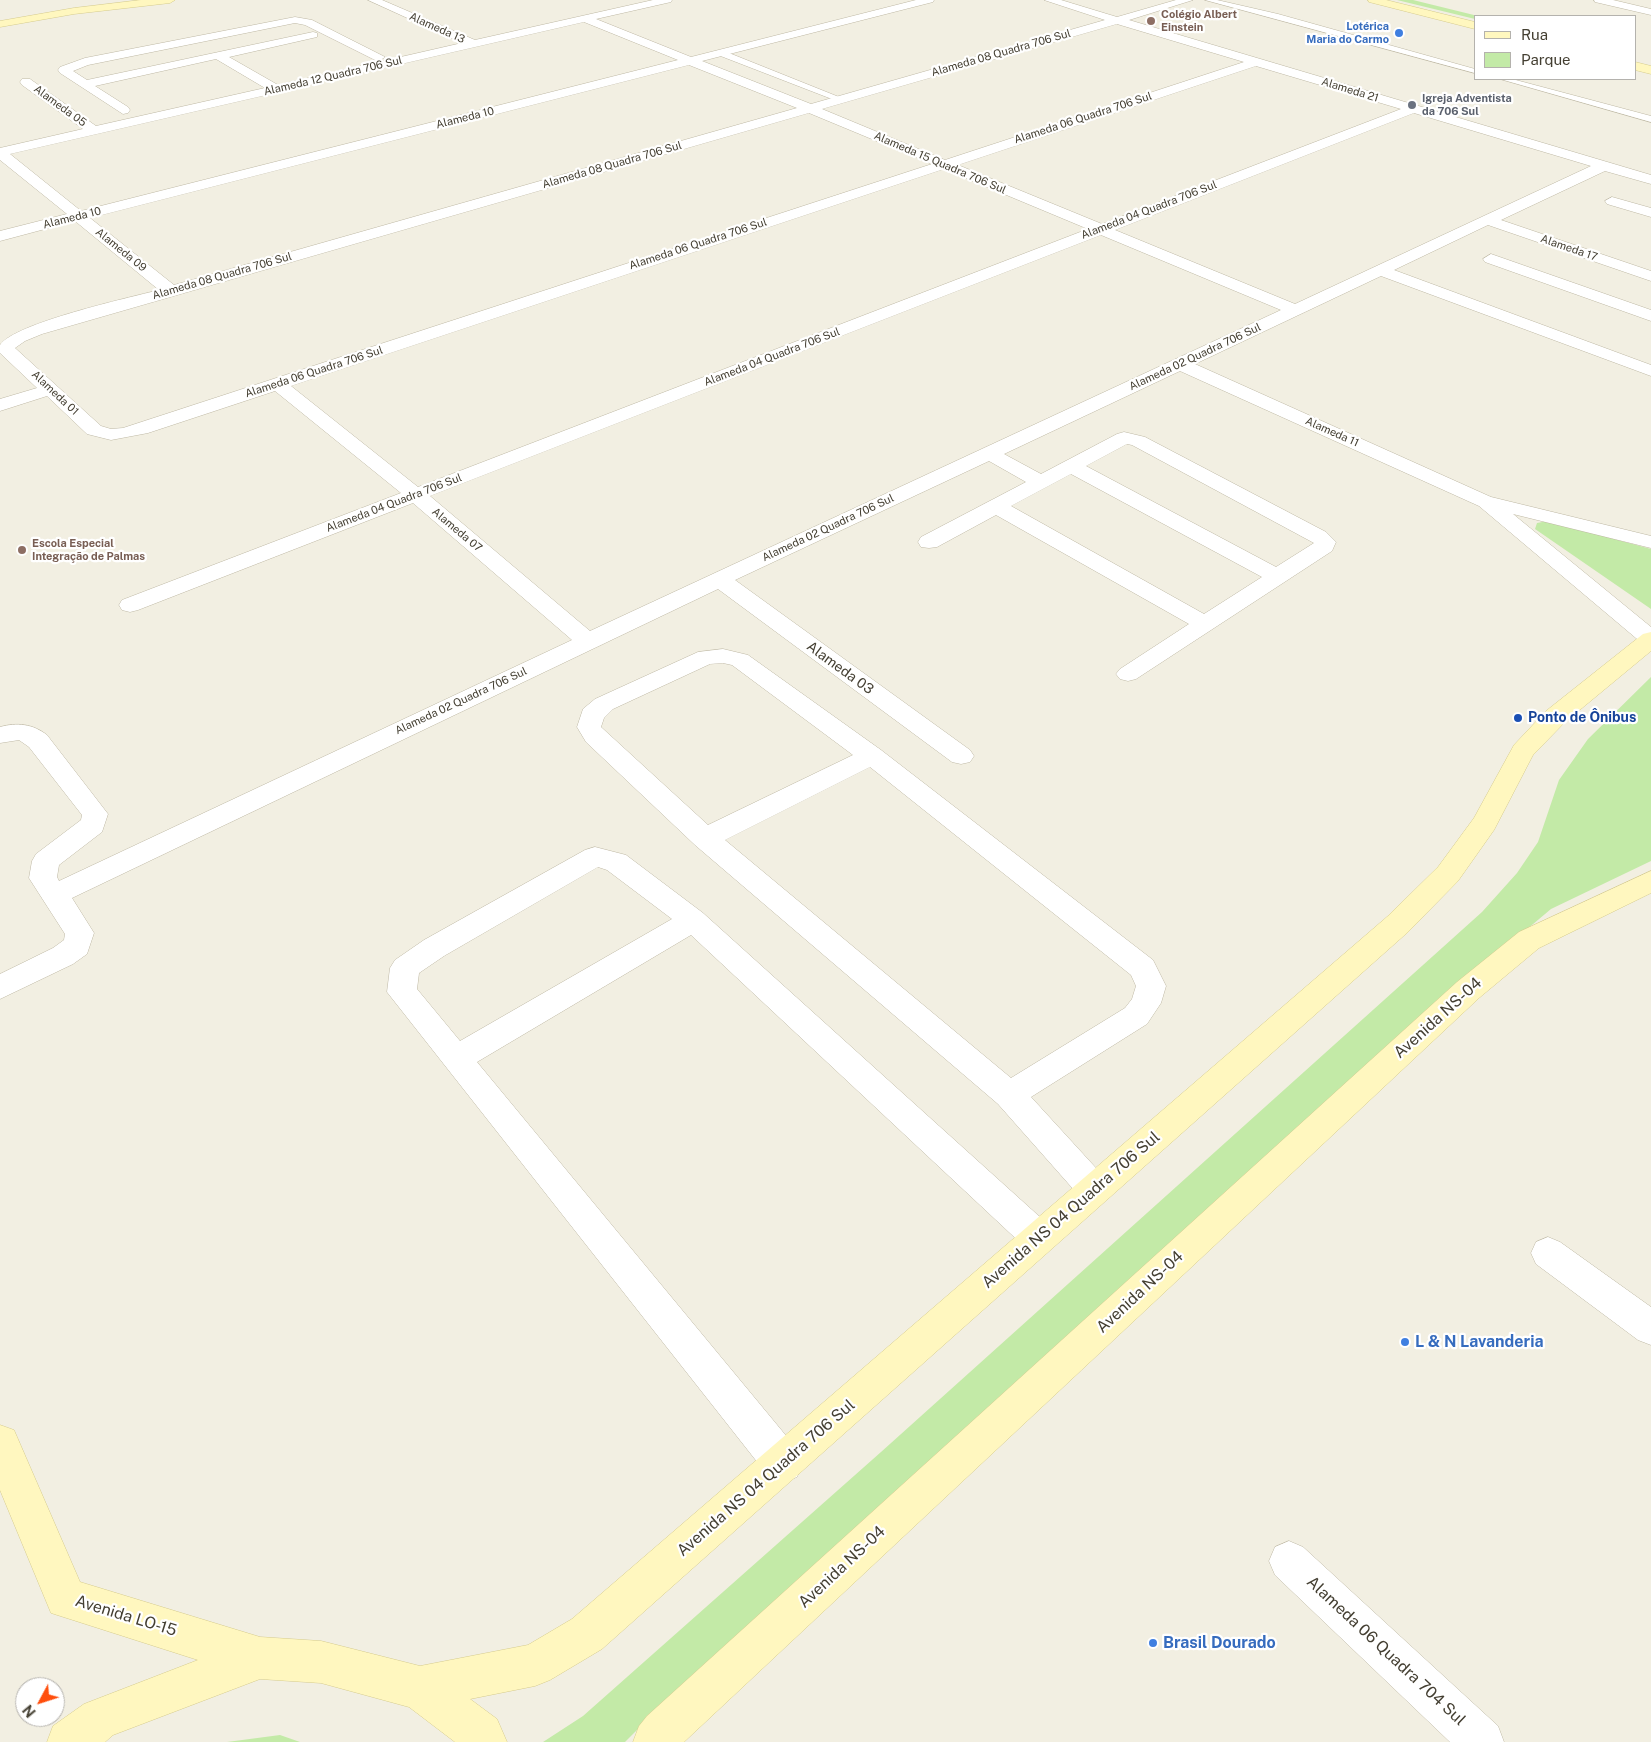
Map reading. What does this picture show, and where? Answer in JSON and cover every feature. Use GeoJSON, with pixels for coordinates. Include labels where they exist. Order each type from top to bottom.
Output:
{"type":"FeatureCollection","features":[{"type":"Feature","properties":{"kind":"street"},"geometry":{"type":"LineString","coordinates":[[0,14],[79,0]]}},
{"type":"Feature","properties":{"kind":"street"},"geometry":{"type":"LineString","coordinates":[[0,24],[74,11],[170,0]]}},
{"type":"Feature","properties":{"kind":"street","name":"Alameda 13"},"geometry":{"type":"LineString","coordinates":[[373,0],[474,44]]}},
{"type":"Feature","properties":{"kind":"street","name":"Alameda 12 Quadra 706 Sul"},"geometry":{"type":"LineString","coordinates":[[0,153],[667,0]]}},
{"type":"Feature","properties":{"kind":"street","name":"Alameda 10"},"geometry":{"type":"LineString","coordinates":[[0,236],[929,0]]}},
{"type":"Feature","properties":{"kind":"street","name":"Alameda 21"},"geometry":{"type":"LineString","coordinates":[[1049,0],[1651,180]]}},
{"type":"Feature","properties":{"kind":"street"},"geometry":{"type":"LineString","coordinates":[[1096,14],[1148,0]]}},
{"type":"Feature","properties":{"kind":"street","name":"Alameda 08 Quadra 706 Sul"},"geometry":{"type":"LineString","coordinates":[[36,330],[1188,0]]}},
{"type":"Feature","properties":{"kind":"street"},"geometry":{"type":"LineString","coordinates":[[1372,0],[1474,26]]}},
{"type":"Feature","properties":{"kind":"street"},"geometry":{"type":"LineString","coordinates":[[1599,0],[1651,12]]}},
{"type":"Feature","properties":{"kind":"street","name":"Alameda 15 Quadra 706 Sul"},"geometry":{"type":"LineString","coordinates":[[585,19],[809,108],[940,164],[1296,310]]}},
{"type":"Feature","properties":{"kind":"street"},"geometry":{"type":"LineString","coordinates":[[124,110],[64,70],[85,62],[286,21],[308,22],[378,57]]}},
{"type":"Feature","properties":{"kind":"street"},"geometry":{"type":"LineString","coordinates":[[85,84],[325,32]]}},
{"type":"Feature","properties":{"kind":"street"},"geometry":{"type":"LineString","coordinates":[[217,55],[276,89]]}},
{"type":"Feature","properties":{"kind":"street","name":"Alameda 06 Quadra 706 Sul"},"geometry":{"type":"LineString","coordinates":[[141,429],[940,164],[1256,62]]}},
{"type":"Feature","properties":{"kind":"street"},"geometry":{"type":"LineString","coordinates":[[1636,66],[1651,70]]}},
{"type":"Feature","properties":{"kind":"street","name":"Alameda 05"},"geometry":{"type":"LineString","coordinates":[[26,82],[94,131]]}},
{"type":"Feature","properties":{"kind":"street","name":"Alameda 04 Quadra 706 Sul"},"geometry":{"type":"LineString","coordinates":[[130,605],[1099,229],[1414,109]]}},
{"type":"Feature","properties":{"kind":"street","name":"Alameda 09"},"geometry":{"type":"LineString","coordinates":[[0,153],[172,290]]}},
{"type":"Feature","properties":{"kind":"street","name":"Alameda 02 Quadra 706 Sul"},"geometry":{"type":"LineString","coordinates":[[54,896],[588,641],[1603,166]]}},
{"type":"Feature","properties":{"kind":"street"},"geometry":{"type":"LineString","coordinates":[[1612,201],[1651,213]]}},
{"type":"Feature","properties":{"kind":"street","name":"Alameda 17"},"geometry":{"type":"LineString","coordinates":[[1486,220],[1644,274]]}},
{"type":"Feature","properties":{"kind":"street"},"geometry":{"type":"LineString","coordinates":[[1491,258],[1651,316]]}},
{"type":"Feature","properties":{"kind":"street"},"geometry":{"type":"LineString","coordinates":[[1379,270],[1651,371]]}},
{"type":"Feature","properties":{"kind":"street"},"geometry":{"type":"LineString","coordinates":[[1596,296],[1617,284],[1644,274]]}},
{"type":"Feature","properties":{"kind":"street","name":"Alameda 01"},"geometry":{"type":"LineString","coordinates":[[36,330],[16,338],[9,343],[6,349],[52,389],[94,430],[102,434],[112,435],[141,429]]}},
{"type":"Feature","properties":{"kind":"street","name":"Alameda 11"},"geometry":{"type":"LineString","coordinates":[[1180,364],[1484,501],[1651,542]]}},
{"type":"Feature","properties":{"kind":"street","name":"Alameda 07"},"geometry":{"type":"LineString","coordinates":[[278,384],[416,495],[588,641]]}},
{"type":"Feature","properties":{"kind":"street"},"geometry":{"type":"LineString","coordinates":[[0,405],[52,389]]}},
{"type":"Feature","properties":{"kind":"street"},"geometry":{"type":"LineString","coordinates":[[929,542],[1042,483],[1118,440],[1131,439],[1319,536],[1325,542],[1324,546],[1278,577],[1204,623],[1128,674]]}},
{"type":"Feature","properties":{"kind":"street"},"geometry":{"type":"LineString","coordinates":[[989,453],[1042,483]]}},
{"type":"Feature","properties":{"kind":"street"},"geometry":{"type":"LineString","coordinates":[[1071,466],[1278,577]]}},
{"type":"Feature","properties":{"kind":"street","name":"Alameda 11"},"geometry":{"type":"LineString","coordinates":[[1484,501],[1651,639]]}},
{"type":"Feature","properties":{"kind":"street"},"geometry":{"type":"LineString","coordinates":[[997,507],[1204,623]]}},
{"type":"Feature","properties":{"kind":"street","name":"Alameda 03"},"geometry":{"type":"LineString","coordinates":[[719,580],[961,756]]}},
{"type":"Feature","properties":{"kind":"street","name":"Avenida NS 04 Quadra 706 Sul"},"geometry":{"type":"LineString","coordinates":[[420,1688],[535,1665],[587,1634],[1398,924],[1448,874],[1485,823],[1523,751],[1555,717],[1651,639]]}},
{"type":"Feature","properties":{"kind":"street"},"geometry":{"type":"LineString","coordinates":[[1009,1095],[1136,1016],[1146,1003],[1151,986],[1143,968],[872,756],[740,660],[706,657],[604,704],[592,715],[589,727],[595,736],[705,838],[1009,1095],[1094,1189]]}},
{"type":"Feature","properties":{"kind":"street"},"geometry":{"type":"LineString","coordinates":[[0,735],[14,731],[29,733],[38,741],[95,814],[93,825],[72,839],[46,861],[43,878],[80,933],[77,946],[63,956],[0,987]]}},
{"type":"Feature","properties":{"kind":"street"},"geometry":{"type":"LineString","coordinates":[[705,838],[872,756]]}},
{"type":"Feature","properties":{"kind":"street"},"geometry":{"type":"LineString","coordinates":[[783,1463],[402,992],[405,968],[434,948],[595,857],[616,862],[693,920],[1038,1238]]}},
{"type":"Feature","properties":{"kind":"street","name":"Avenida NS-04"},"geometry":{"type":"LineString","coordinates":[[655,1742],[670,1725],[1468,990],[1529,940],[1651,881]]}},
{"type":"Feature","properties":{"kind":"street"},"geometry":{"type":"LineString","coordinates":[[456,1059],[693,920]]}},
{"type":"Feature","properties":{"kind":"street"},"geometry":{"type":"LineString","coordinates":[[1548,1253],[1651,1328]]}},
{"type":"Feature","properties":{"kind":"street","name":"Avenida LO-15"},"geometry":{"type":"LineString","coordinates":[[0,1444],[66,1598],[260,1658]]}},
{"type":"Feature","properties":{"kind":"street","name":"Alameda 06 Quadra 704 Sul"},"geometry":{"type":"LineString","coordinates":[[1289,1561],[1482,1742]]}},
{"type":"Feature","properties":{"kind":"street"},"geometry":{"type":"LineString","coordinates":[[69,1742],[99,1720],[260,1658],[321,1662],[420,1688],[481,1735],[485,1742]]}},
{"type":"Feature","properties":{"kind":"lane"},"geometry":{"type":"LineString","coordinates":[[1208,0],[1275,16],[1474,71]]}},
{"type":"Feature","properties":{"kind":"lane"},"geometry":{"type":"LineString","coordinates":[[721,53],[840,100]]}},
{"type":"Feature","properties":{"kind":"lane"},"geometry":{"type":"LineString","coordinates":[[1508,80],[1651,120]]}},
{"type":"Feature","properties":{"kind":"green space"},"geometry":{"type":"Polygon","coordinates":[[[1397,0],[1413,0],[1474,15],[1474,19],[1397,0]]]}},
{"type":"Feature","properties":{"kind":"green space"},"geometry":{"type":"Polygon","coordinates":[[[1548,521],[1651,549],[1651,609],[1535,529],[1537,523],[1548,521]]]}},
{"type":"Feature","properties":{"kind":"green space"},"geometry":{"type":"Polygon","coordinates":[[[1651,677],[1651,861],[1551,909],[1377,1055],[659,1708],[625,1742],[543,1742],[583,1716],[881,1452],[1482,912],[1517,873],[1538,842],[1559,780],[1588,739],[1651,677]]]}},
{"type":"Feature","properties":{"kind":"green space"},"geometry":{"type":"Polygon","coordinates":[[[280,1735],[300,1742],[227,1742],[280,1735]]]}},
{"type":"Feature","properties":{"kind":"place","name":"Colégio Albert Einstein"},"geometry":{"type":"Point","coordinates":[1151,21]}},
{"type":"Feature","properties":{"kind":"place","name":"Lotérica Maria do Carmo"},"geometry":{"type":"Point","coordinates":[1399,33]}},
{"type":"Feature","properties":{"kind":"place","name":"Igreja Adventista da 706 Sul"},"geometry":{"type":"Point","coordinates":[1412,105]}},
{"type":"Feature","properties":{"kind":"place","name":"Escola Especial Integração de Palmas"},"geometry":{"type":"Point","coordinates":[22,550]}},
{"type":"Feature","properties":{"kind":"place","name":"Ponto de Ônibus"},"geometry":{"type":"Point","coordinates":[1518,718]}},
{"type":"Feature","properties":{"kind":"place","name":"L & N Lavanderia"},"geometry":{"type":"Point","coordinates":[1405,1342]}},
{"type":"Feature","properties":{"kind":"place","name":"Brasil Dourado"},"geometry":{"type":"Point","coordinates":[1153,1643]}}]}
